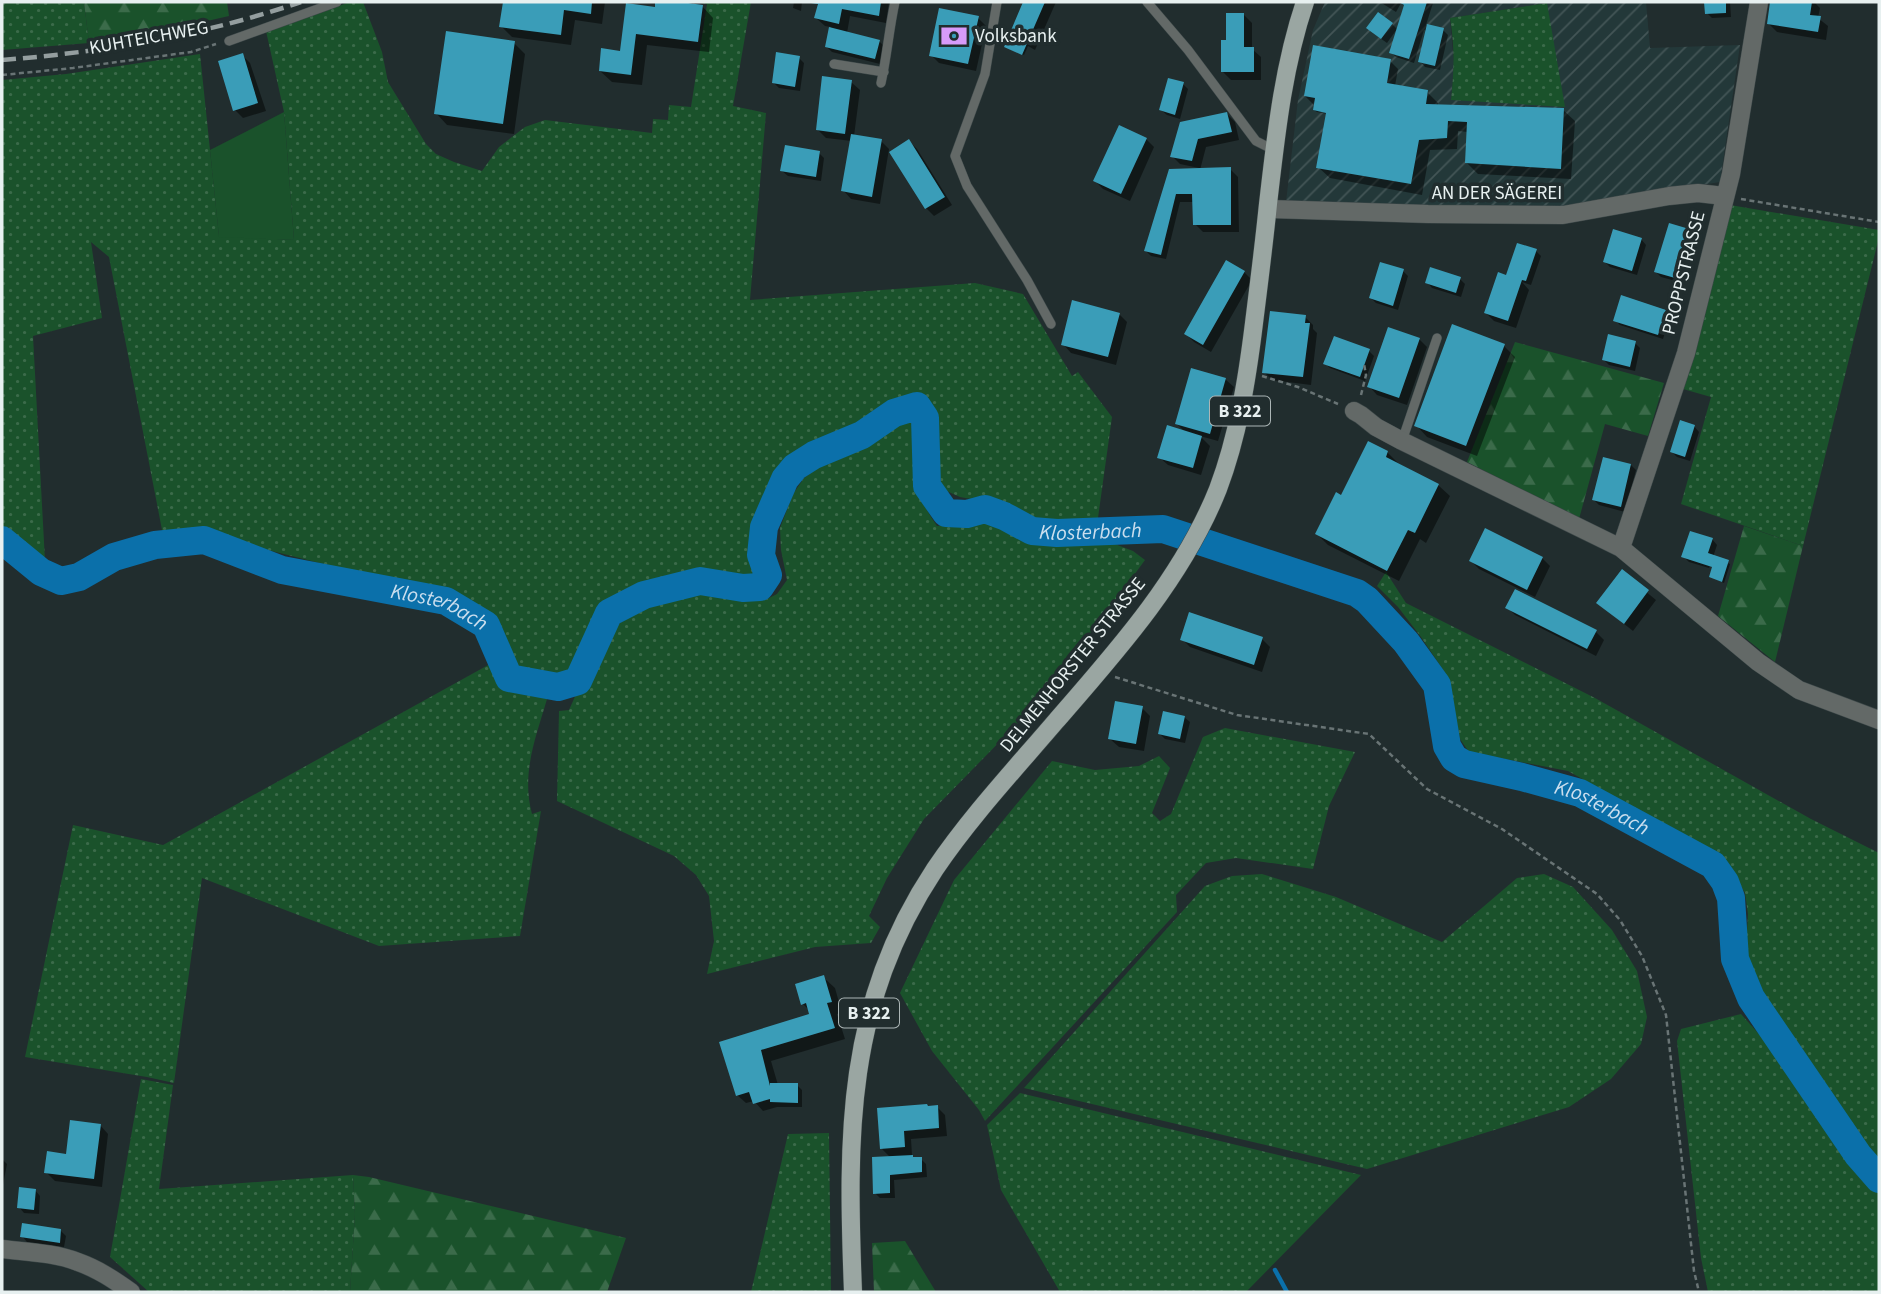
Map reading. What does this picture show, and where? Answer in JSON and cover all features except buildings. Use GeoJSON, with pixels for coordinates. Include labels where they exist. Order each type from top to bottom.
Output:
{"type":"FeatureCollection","features":[{"type":"Feature","properties":{"kind":"main road","name":"DELMENHORSTER STRASSE"},"geometry":{"type":"LineString","coordinates":[[853,1292],[850,1217],[852,1118],[861,1051],[870,1008],[881,976],[911,912],[951,847],[970,821],[1098,673],[1165,587],[1200,527],[1228,459],[1248,373],[1283,88],[1305,2]]}},
{"type":"Feature","properties":{"kind":"street","name":"PROPPSTRASSE"},"geometry":{"type":"LineString","coordinates":[[1621,548],[1686,352],[1731,174],[1759,2]]}},
{"type":"Feature","properties":{"kind":"street","name":"AN DER SÄGEREI"},"geometry":{"type":"LineString","coordinates":[[1268,209],[1563,215],[1669,195],[1724,196]]}},
{"type":"Feature","properties":{"kind":"street"},"geometry":{"type":"LineString","coordinates":[[1355,411],[1376,428],[1621,548],[1758,662],[1799,690],[1879,720]]}},
{"type":"Feature","properties":{"kind":"street"},"geometry":{"type":"LineString","coordinates":[[2,1249],[78,1261],[107,1275],[131,1292]]}},
{"type":"Feature","properties":{"kind":"lane","name":"KUHTEICHWEG"},"geometry":{"type":"LineString","coordinates":[[229,41],[337,2]]}},
{"type":"Feature","properties":{"kind":"lane"},"geometry":{"type":"LineString","coordinates":[[881,82],[895,2]]}},
{"type":"Feature","properties":{"kind":"lane"},"geometry":{"type":"LineString","coordinates":[[998,2],[985,74],[955,156],[967,186],[1027,280],[1051,324]]}},
{"type":"Feature","properties":{"kind":"lane"},"geometry":{"type":"LineString","coordinates":[[1147,2],[1188,50],[1256,141],[1274,150]]}},
{"type":"Feature","properties":{"kind":"lane"},"geometry":{"type":"LineString","coordinates":[[834,64],[884,72]]}},
{"type":"Feature","properties":{"kind":"lane"},"geometry":{"type":"LineString","coordinates":[[1402,441],[1437,338]]}},
{"type":"Feature","properties":{"kind":"path","name":"KUHTEICHWEG"},"geometry":{"type":"LineString","coordinates":[[2,75],[191,52],[229,41]]}},
{"type":"Feature","properties":{"kind":"path"},"geometry":{"type":"LineString","coordinates":[[1724,196],[1879,222]]}},
{"type":"Feature","properties":{"kind":"path"},"geometry":{"type":"LineString","coordinates":[[1256,375],[1298,387],[1355,411],[1366,375],[1364,364]]}},
{"type":"Feature","properties":{"kind":"path"},"geometry":{"type":"LineString","coordinates":[[1098,673],[1237,715],[1369,734],[1427,789],[1502,829],[1597,894],[1620,920],[1643,956],[1666,1015],[1694,1271],[1699,1292]]}},
{"type":"Feature","properties":{"kind":"shaded area"},"geometry":{"type":"Polygon","coordinates":[[[1325,2],[1646,2],[1650,48],[1740,45],[1720,182],[1550,209],[1286,202],[1298,100],[1313,30],[1325,2]],[[1546,3],[1450,18],[1454,65],[1451,100],[1546,3]]]}},
{"type":"Feature","properties":{"kind":"green space"},"geometry":{"type":"Polygon","coordinates":[[[2,2],[84,2],[89,43],[2,50],[2,2]]]}},
{"type":"Feature","properties":{"kind":"green space"},"geometry":{"type":"Polygon","coordinates":[[[84,2],[227,2],[229,16],[163,31],[89,43],[84,2]]]}},
{"type":"Feature","properties":{"kind":"green space"},"geometry":{"type":"Polygon","coordinates":[[[350,2],[363,2],[382,52],[388,82],[426,144],[436,154],[482,171],[499,147],[525,127],[545,120],[652,133],[653,119],[668,120],[669,105],[691,107],[707,4],[696,2],[751,2],[733,106],[766,113],[750,300],[975,283],[1023,294],[1072,376],[1078,372],[1112,417],[1097,525],[1044,523],[1004,505],[960,497],[942,489],[936,423],[927,403],[910,399],[848,434],[800,454],[765,506],[753,534],[756,556],[761,567],[753,576],[706,574],[650,590],[609,607],[579,671],[562,681],[515,674],[489,621],[451,596],[208,535],[164,540],[109,257],[91,242],[102,318],[33,336],[45,561],[2,531],[2,80],[66,74],[200,54],[219,236],[294,240],[284,112],[266,31],[350,2]]]}},
{"type":"Feature","properties":{"kind":"green space"},"geometry":{"type":"Polygon","coordinates":[[[1547,3],[1565,107],[1451,100],[1454,59],[1450,18],[1547,3]]]}},
{"type":"Feature","properties":{"kind":"green space"},"geometry":{"type":"Polygon","coordinates":[[[284,112],[294,240],[219,237],[210,150],[284,112]]]}},
{"type":"Feature","properties":{"kind":"green space"},"geometry":{"type":"Polygon","coordinates":[[[1730,205],[1879,230],[1803,546],[1681,504],[1711,397],[1683,389],[1730,205]]]}},
{"type":"Feature","properties":{"kind":"green space"},"geometry":{"type":"Polygon","coordinates":[[[1515,342],[1664,383],[1648,436],[1605,424],[1579,519],[1467,462],[1515,342]]]}},
{"type":"Feature","properties":{"kind":"green space"},"geometry":{"type":"Polygon","coordinates":[[[907,417],[913,422],[913,464],[918,488],[937,526],[985,522],[1030,542],[1077,544],[1107,541],[1133,551],[1145,560],[1080,649],[1016,725],[924,819],[887,878],[869,916],[880,927],[871,943],[815,947],[707,974],[714,941],[709,896],[696,875],[674,856],[557,801],[559,711],[569,710],[594,654],[611,629],[646,606],[688,593],[710,594],[742,601],[765,600],[777,594],[787,580],[780,528],[793,494],[804,478],[826,462],[857,448],[907,417]]]}},
{"type":"Feature","properties":{"kind":"green space"},"geometry":{"type":"Polygon","coordinates":[[[1744,526],[1803,546],[1775,662],[1718,616],[1744,526]]]}},
{"type":"Feature","properties":{"kind":"green space"},"geometry":{"type":"Polygon","coordinates":[[[1386,572],[1406,603],[1595,698],[1811,819],[1879,853],[1879,1163],[1802,1057],[1761,991],[1746,950],[1748,914],[1745,893],[1724,859],[1568,771],[1469,752],[1460,739],[1448,677],[1398,607],[1377,586],[1386,572]]]}},
{"type":"Feature","properties":{"kind":"green space"},"geometry":{"type":"Polygon","coordinates":[[[490,664],[499,681],[512,689],[547,699],[529,770],[532,814],[541,811],[520,936],[379,946],[202,878],[174,1083],[25,1057],[73,825],[163,845],[490,664]]]}},
{"type":"Feature","properties":{"kind":"green space"},"geometry":{"type":"Polygon","coordinates":[[[1225,728],[1355,752],[1329,806],[1313,869],[1236,858],[1206,863],[1176,895],[1177,912],[985,1121],[932,1051],[900,993],[954,880],[1052,761],[1095,770],[1139,766],[1159,756],[1170,768],[1152,813],[1160,821],[1171,814],[1203,737],[1225,728]]]}},
{"type":"Feature","properties":{"kind":"green space"},"geometry":{"type":"Polygon","coordinates":[[[1262,874],[1336,897],[1442,942],[1517,878],[1544,874],[1573,887],[1612,930],[1637,971],[1647,1017],[1641,1044],[1611,1079],[1569,1107],[1367,1169],[1024,1088],[1205,886],[1232,876],[1262,874]]]}},
{"type":"Feature","properties":{"kind":"green space"},"geometry":{"type":"Polygon","coordinates":[[[1741,1014],[1783,1061],[1806,1102],[1879,1194],[1879,1292],[1708,1292],[1701,1258],[1677,1041],[1681,1029],[1741,1014]]]}},
{"type":"Feature","properties":{"kind":"green space"},"geometry":{"type":"Polygon","coordinates":[[[141,1079],[173,1085],[159,1189],[353,1175],[355,1214],[350,1292],[149,1292],[110,1257],[141,1079]]]}},
{"type":"Feature","properties":{"kind":"green space"},"geometry":{"type":"Polygon","coordinates":[[[1020,1093],[1361,1175],[1246,1292],[1060,1292],[1001,1190],[987,1125],[1020,1093]]]}},
{"type":"Feature","properties":{"kind":"green space"},"geometry":{"type":"Polygon","coordinates":[[[829,1133],[831,1292],[751,1292],[788,1134],[829,1133]]]}},
{"type":"Feature","properties":{"kind":"green space"},"geometry":{"type":"Polygon","coordinates":[[[353,1175],[626,1238],[607,1292],[350,1292],[355,1214],[353,1175]]]}},
{"type":"Feature","properties":{"kind":"green space"},"geometry":{"type":"Polygon","coordinates":[[[905,1241],[936,1292],[874,1292],[872,1243],[905,1241]]]}},
{"type":"Feature","properties":{"kind":"waterway","name":"Klosterbach"},"geometry":{"type":"LineString","coordinates":[[2,540],[41,572],[61,581],[79,577],[114,557],[155,545],[204,540],[282,570],[446,601],[486,625],[509,678],[558,687],[578,681],[609,613],[644,595],[700,581],[743,588],[760,587],[768,575],[761,555],[764,527],[785,479],[795,467],[814,455],[862,435],[894,413],[917,406],[925,418],[927,486],[946,513],[967,514],[985,509],[1032,531],[1057,533],[1163,529],[1357,593],[1367,600],[1406,642],[1437,685],[1447,746],[1454,758],[1464,764],[1580,793],[1713,865],[1725,882],[1731,898],[1735,959],[1751,998],[1858,1155],[1879,1179]]}},
{"type":"Feature","properties":{"kind":"waterway"},"geometry":{"type":"LineString","coordinates":[[1275,1270],[1287,1292]]}},
{"type":"Feature","properties":{"kind":"railway"},"geometry":{"type":"LineString","coordinates":[[2,60],[116,47],[191,33],[301,2]]}},
{"type":"Feature","properties":{"kind":"place","name":"Volksbank"},"geometry":{"type":"Point","coordinates":[954,36]}}]}
